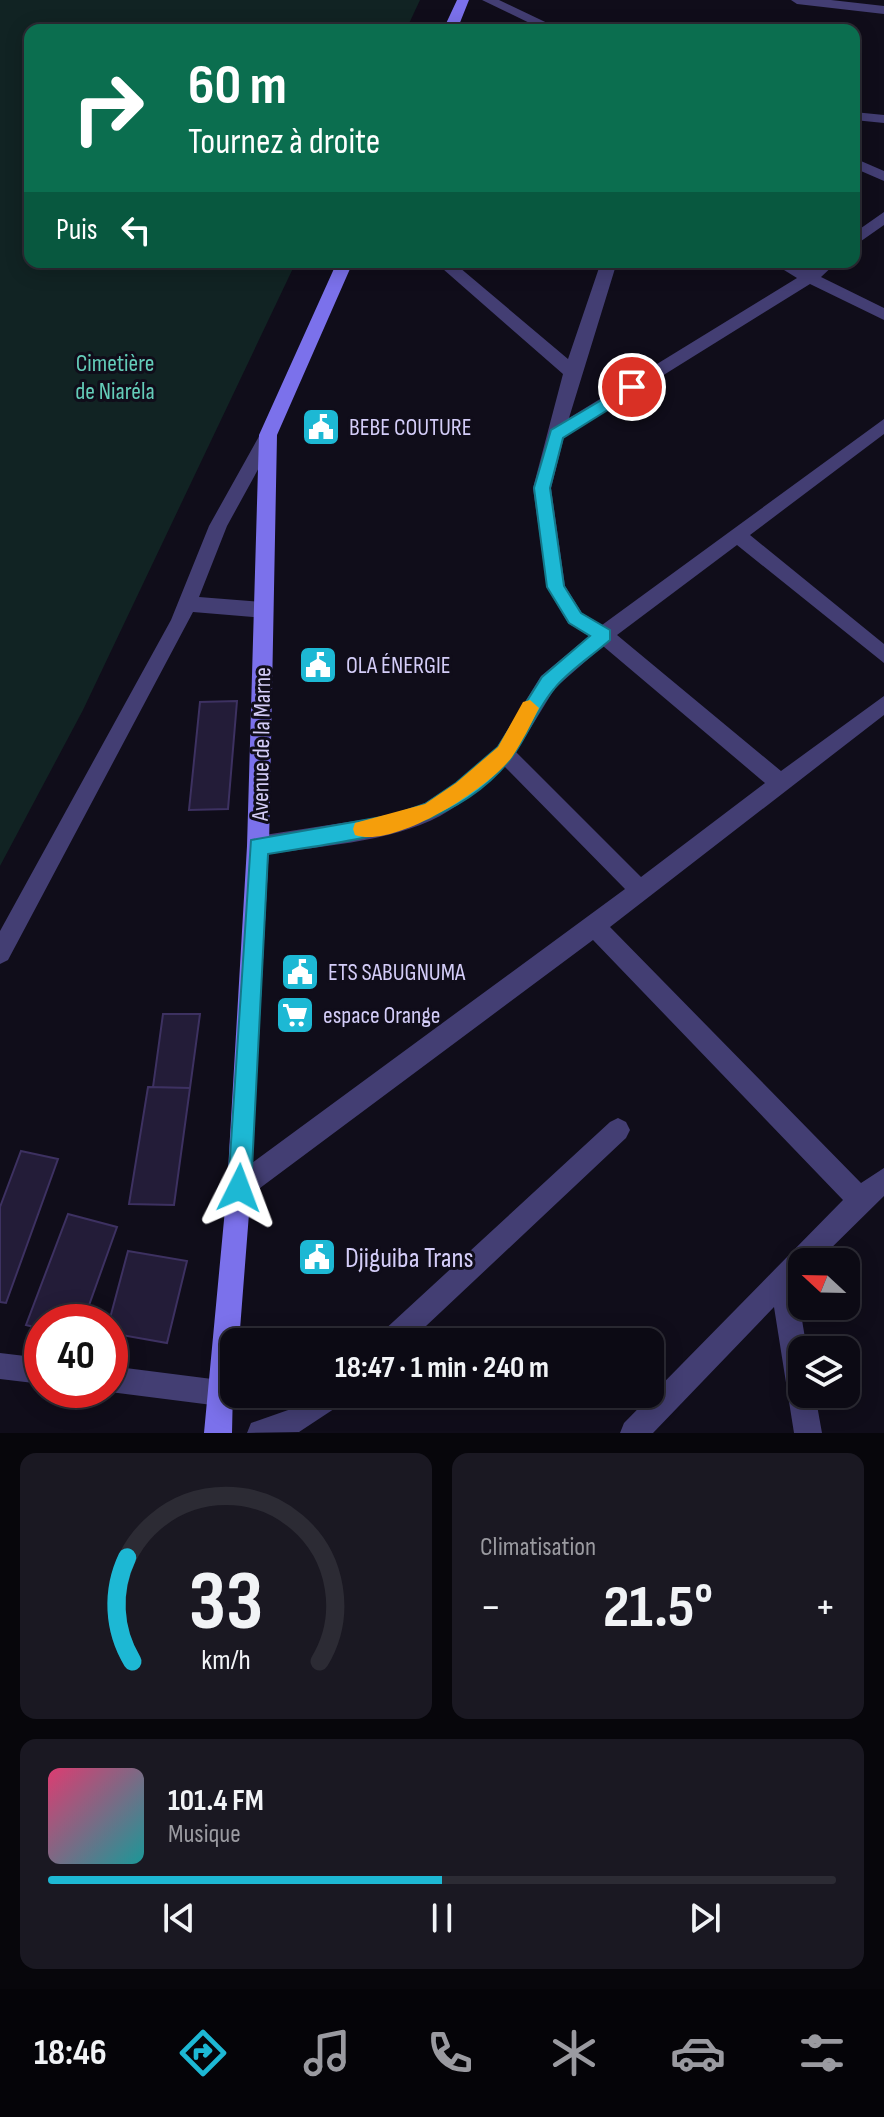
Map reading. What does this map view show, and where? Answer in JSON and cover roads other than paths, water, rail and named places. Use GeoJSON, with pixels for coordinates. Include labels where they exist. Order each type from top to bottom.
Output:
{"type":"FeatureCollection","features":[{"type":"Feature","properties":{"kind":"street"},"geometry":{"type":"LineString","coordinates":[[453,24],[463,0]]}},
{"type":"Feature","properties":{"kind":"street"},"geometry":{"type":"LineString","coordinates":[[488,0],[542,24]]}},
{"type":"Feature","properties":{"kind":"street"},"geometry":{"type":"LineString","coordinates":[[797,0],[884,10]]}},
{"type":"Feature","properties":{"kind":"street"},"geometry":{"type":"LineString","coordinates":[[860,117],[884,119]]}},
{"type":"Feature","properties":{"kind":"street"},"geometry":{"type":"LineString","coordinates":[[860,166],[884,176]]}},
{"type":"Feature","properties":{"kind":"street"},"geometry":{"type":"LineString","coordinates":[[860,236],[884,217]]}},
{"type":"Feature","properties":{"kind":"street","name":"Avenue de la Marne"},"geometry":{"type":"LineString","coordinates":[[226,1328],[239,1188],[258,846],[268,435],[342,268]]}},
{"type":"Feature","properties":{"kind":"street"},"geometry":{"type":"LineString","coordinates":[[450,268],[572,372]]}},
{"type":"Feature","properties":{"kind":"street"},"geometry":{"type":"LineString","coordinates":[[607,268],[572,372],[542,488],[556,587],[575,618],[603,635],[781,784]]}},
{"type":"Feature","properties":{"kind":"street"},"geometry":{"type":"LineString","coordinates":[[791,268],[884,315]]}},
{"type":"Feature","properties":{"kind":"street"},"geometry":{"type":"LineString","coordinates":[[556,434],[821,268]]}},
{"type":"Feature","properties":{"kind":"street"},"geometry":{"type":"LineString","coordinates":[[258,846],[393,824],[432,810],[463,789],[504,753],[548,682],[603,635],[884,425]]}},
{"type":"Feature","properties":{"kind":"street"},"geometry":{"type":"LineString","coordinates":[[0,953],[187,604],[218,526],[268,435]]}},
{"type":"Feature","properties":{"kind":"street"},"geometry":{"type":"LineString","coordinates":[[738,536],[884,655]]}},
{"type":"Feature","properties":{"kind":"street"},"geometry":{"type":"LineString","coordinates":[[187,604],[264,610]]}},
{"type":"Feature","properties":{"kind":"street"},"geometry":{"type":"LineString","coordinates":[[239,1188],[641,891],[884,704]]}},
{"type":"Feature","properties":{"kind":"street"},"geometry":{"type":"LineString","coordinates":[[504,753],[641,891]]}},
{"type":"Feature","properties":{"kind":"street"},"geometry":{"type":"LineString","coordinates":[[594,926],[860,1200]]}},
{"type":"Feature","properties":{"kind":"street"},"geometry":{"type":"LineString","coordinates":[[405,1328],[618,1130]]}},
{"type":"Feature","properties":{"kind":"street"},"geometry":{"type":"LineString","coordinates":[[634,1433],[783,1283],[860,1200],[884,1180]]}},
{"type":"Feature","properties":{"kind":"street"},"geometry":{"type":"LineString","coordinates":[[783,1283],[808,1433]]}},
{"type":"Feature","properties":{"kind":"street"},"geometry":{"type":"LineString","coordinates":[[0,1366],[24,1369]]}},
{"type":"Feature","properties":{"kind":"street"},"geometry":{"type":"LineString","coordinates":[[128,1381],[220,1393]]}},
{"type":"Feature","properties":{"kind":"street","name":"Avenue de la Marne"},"geometry":{"type":"LineString","coordinates":[[218,1433],[220,1393]]}},
{"type":"Feature","properties":{"kind":"street"},"geometry":{"type":"LineString","coordinates":[[261,1433],[299,1419],[314,1408]]}},
{"type":"Feature","properties":{"kind":"place","name":"BEBE COUTURE"},"geometry":{"type":"Point","coordinates":[321,427]}},
{"type":"Feature","properties":{"kind":"place","name":"OLA ÉNERGIE"},"geometry":{"type":"Point","coordinates":[318,665]}},
{"type":"Feature","properties":{"kind":"place","name":"ETS SABUGNUMA"},"geometry":{"type":"Point","coordinates":[300,972]}},
{"type":"Feature","properties":{"kind":"place","name":"espace Orange"},"geometry":{"type":"Point","coordinates":[295,1015]}},
{"type":"Feature","properties":{"kind":"place","name":"Djiguiba Trans"},"geometry":{"type":"Point","coordinates":[317,1257]}},
{"type":"Feature","properties":{"kind":"park label","name":"Cimetière de Niaréla"},"geometry":{"type":"Point","coordinates":[115,377]}}]}
